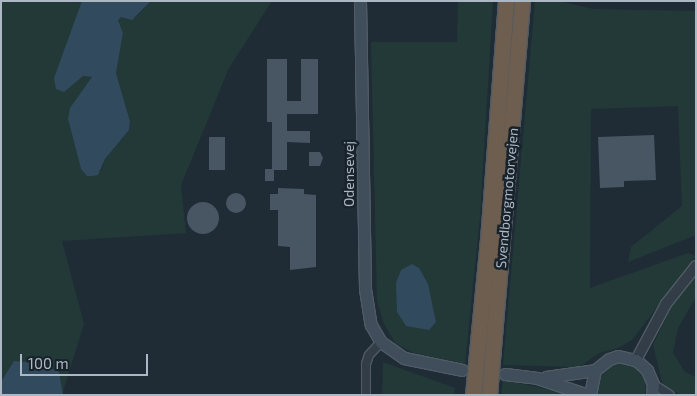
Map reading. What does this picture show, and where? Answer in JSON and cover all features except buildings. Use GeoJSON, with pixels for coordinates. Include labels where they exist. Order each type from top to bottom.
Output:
{"type":"FeatureCollection","features":[{"type":"Feature","properties":{"kind":"highway","name":"Svendborgmotorvejen"},"geometry":{"type":"LineString","coordinates":[[473,395],[488,240],[506,1]]}},
{"type":"Feature","properties":{"kind":"highway","name":"Svendborgmotorvejen"},"geometry":{"type":"LineString","coordinates":[[489,395],[522,1]]}},
{"type":"Feature","properties":{"kind":"main road","name":"Odensevej"},"geometry":{"type":"LineString","coordinates":[[360,1],[366,297],[371,326],[381,342]]}},
{"type":"Feature","properties":{"kind":"main road"},"geometry":{"type":"LineString","coordinates":[[381,342],[416,363],[462,370]]}},
{"type":"Feature","properties":{"kind":"main road"},"geometry":{"type":"LineString","coordinates":[[537,378],[595,370],[609,358],[627,357],[636,360],[647,370],[653,389]]}},
{"type":"Feature","properties":{"kind":"main road"},"geometry":{"type":"LineString","coordinates":[[505,374],[537,378],[589,395],[595,370]]}},
{"type":"Feature","properties":{"kind":"street"},"geometry":{"type":"LineString","coordinates":[[636,360],[666,304],[696,266]]}},
{"type":"Feature","properties":{"kind":"street"},"geometry":{"type":"LineString","coordinates":[[366,395],[366,364],[369,355],[381,342]]}},
{"type":"Feature","properties":{"kind":"street"},"geometry":{"type":"LineString","coordinates":[[653,389],[670,395]]}},
{"type":"Feature","properties":{"kind":"green space"},"geometry":{"type":"Polygon","coordinates":[[[1,1],[82,1],[66,49],[72,84],[83,76],[92,77],[68,119],[81,169],[101,171],[105,159],[129,130],[130,120],[116,73],[123,33],[118,20],[120,17],[136,17],[151,1],[272,1],[229,68],[181,185],[186,233],[62,241],[84,324],[62,395],[1,395],[1,1]]]}},
{"type":"Feature","properties":{"kind":"green space"},"geometry":{"type":"Polygon","coordinates":[[[458,1],[493,1],[480,217],[465,364],[414,353],[396,344],[384,324],[377,301],[371,42],[457,42],[458,1]]]}},
{"type":"Feature","properties":{"kind":"green space"},"geometry":{"type":"Polygon","coordinates":[[[535,1],[559,1],[593,9],[696,11],[696,235],[628,262],[631,247],[682,206],[678,106],[591,109],[590,288],[688,253],[696,256],[632,340],[618,348],[599,353],[579,367],[503,365],[535,1]]]}},
{"type":"Feature","properties":{"kind":"green space"},"geometry":{"type":"Polygon","coordinates":[[[696,273],[696,297],[678,328],[673,353],[685,372],[696,377],[696,395],[682,395],[663,386],[653,345],[671,308],[696,273]]]}},
{"type":"Feature","properties":{"kind":"green space"},"geometry":{"type":"Polygon","coordinates":[[[621,361],[630,363],[642,371],[646,379],[645,395],[598,395],[599,375],[605,368],[621,361]]]}},
{"type":"Feature","properties":{"kind":"green space"},"geometry":{"type":"Polygon","coordinates":[[[383,362],[455,388],[454,395],[382,395],[383,362]]]}},
{"type":"Feature","properties":{"kind":"green space"},"geometry":{"type":"Polygon","coordinates":[[[503,380],[576,395],[501,395],[503,380]]]}},
{"type":"Feature","properties":{"kind":"water"},"geometry":{"type":"Polygon","coordinates":[[[82,1],[151,1],[132,20],[121,17],[118,20],[123,33],[116,73],[130,121],[129,130],[105,159],[98,175],[92,176],[87,176],[81,169],[68,119],[70,108],[92,77],[83,76],[64,92],[56,89],[54,78],[82,1]]]}},
{"type":"Feature","properties":{"kind":"water"},"geometry":{"type":"Polygon","coordinates":[[[412,264],[419,268],[428,284],[436,322],[429,330],[406,326],[397,312],[396,283],[401,270],[412,264]]]}},
{"type":"Feature","properties":{"kind":"water"},"geometry":{"type":"Polygon","coordinates":[[[14,361],[38,363],[59,372],[63,395],[1,395],[1,382],[14,361]]]}}]}
